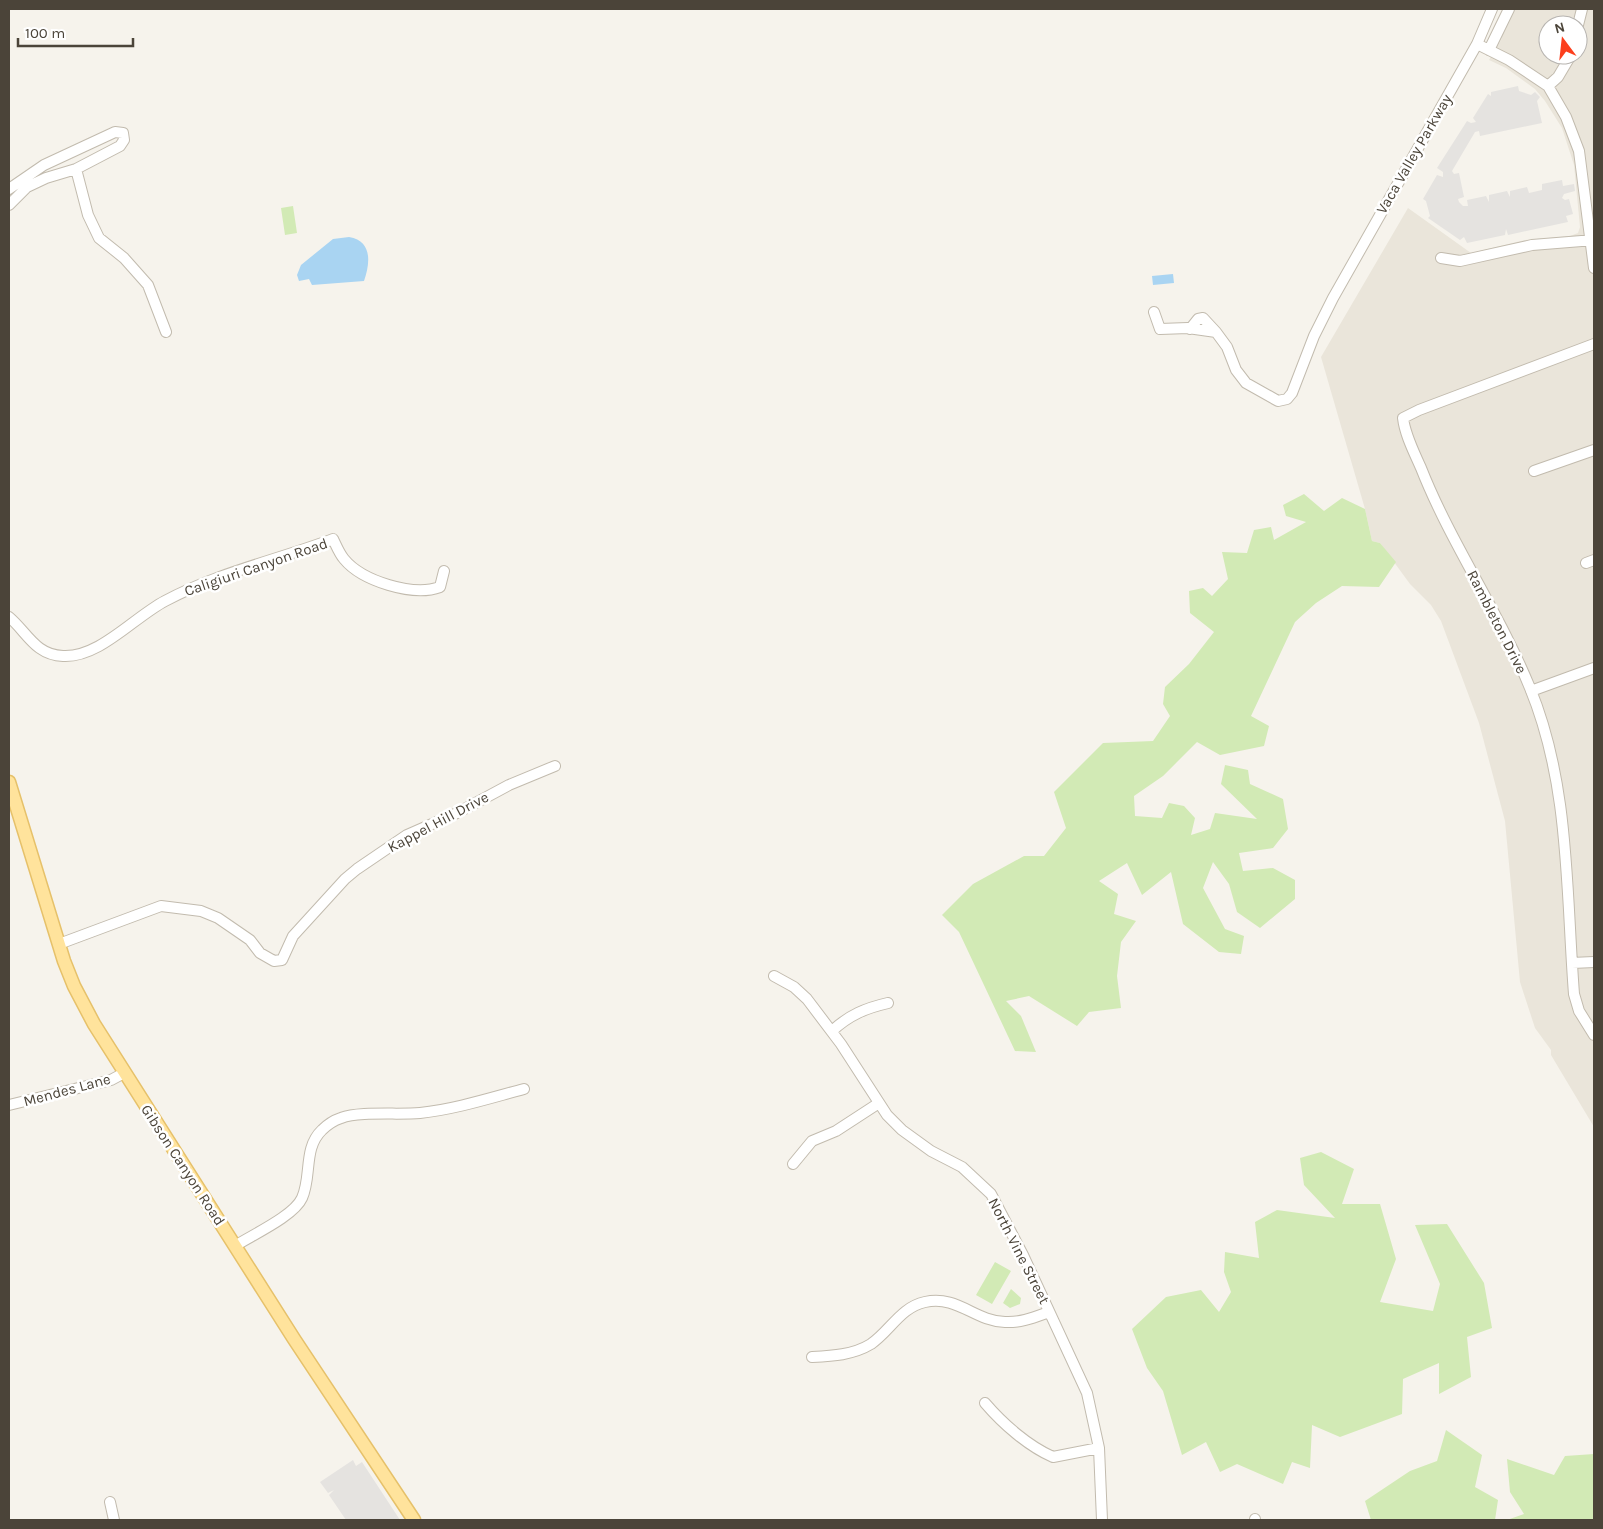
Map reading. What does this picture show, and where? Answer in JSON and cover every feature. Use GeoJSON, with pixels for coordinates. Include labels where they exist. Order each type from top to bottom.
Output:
{"type":"FeatureCollection","features":[{"type":"Feature","properties":{"kind":"main road","name":"Gibson Canyon Road"},"geometry":{"type":"LineString","coordinates":[[9,782],[58,944],[78,994],[124,1073],[414,1520]]}},
{"type":"Feature","properties":{"kind":"street","name":"Vaca Valley Parkway"},"geometry":{"type":"LineString","coordinates":[[1154,312],[1160,329],[1190,329],[1216,332],[1227,347],[1236,370],[1246,383],[1274,399],[1282,401],[1292,393],[1314,336],[1333,298],[1477,44],[1492,9]]}},
{"type":"Feature","properties":{"kind":"street"},"geometry":{"type":"LineString","coordinates":[[1489,50],[1509,9]]}},
{"type":"Feature","properties":{"kind":"street"},"geometry":{"type":"LineString","coordinates":[[1477,44],[1509,60],[1548,86],[1566,117],[1577,141],[1583,173],[1594,268]]}},
{"type":"Feature","properties":{"kind":"street"},"geometry":{"type":"LineString","coordinates":[[1548,86],[1558,77],[1565,65]]}},
{"type":"Feature","properties":{"kind":"street"},"geometry":{"type":"LineString","coordinates":[[9,189],[44,165],[115,132],[123,133],[124,140],[120,146],[76,169],[46,178],[28,187],[9,204]]}},
{"type":"Feature","properties":{"kind":"street"},"geometry":{"type":"LineString","coordinates":[[76,169],[88,215],[99,238],[124,258],[148,285],[166,332]]}},
{"type":"Feature","properties":{"kind":"street"},"geometry":{"type":"LineString","coordinates":[[1441,258],[1460,261],[1532,244],[1592,240]]}},
{"type":"Feature","properties":{"kind":"street","name":"Rambleton Drive"},"geometry":{"type":"LineString","coordinates":[[1594,344],[1419,410],[1403,418],[1406,431],[1432,496],[1517,657],[1531,691],[1546,737],[1560,799],[1576,1002],[1594,1035]]}},
{"type":"Feature","properties":{"kind":"street"},"geometry":{"type":"LineString","coordinates":[[1534,471],[1594,450]]}},
{"type":"Feature","properties":{"kind":"street","name":"Caligiuri Canyon Road"},"geometry":{"type":"LineString","coordinates":[[9,618],[36,646],[60,656],[72,656],[99,646],[142,614],[204,582],[333,539],[345,560],[366,575],[394,587],[413,591],[429,591],[440,586],[444,571]]}},
{"type":"Feature","properties":{"kind":"street"},"geometry":{"type":"LineString","coordinates":[[1531,691],[1594,668]]}},
{"type":"Feature","properties":{"kind":"street","name":"Kappel Hill Drive"},"geometry":{"type":"LineString","coordinates":[[58,944],[161,906],[201,910],[218,918],[250,940],[260,953],[274,961],[282,960],[293,936],[345,879],[357,869],[407,835],[457,813],[509,785],[555,766]]}},
{"type":"Feature","properties":{"kind":"street"},"geometry":{"type":"LineString","coordinates":[[1572,963],[1594,962]]}},
{"type":"Feature","properties":{"kind":"street","name":"North Vine Street"},"geometry":{"type":"LineString","coordinates":[[774,976],[794,987],[808,999],[832,1031],[879,1103],[902,1130],[931,1150],[962,1167],[991,1194],[1087,1393],[1099,1448],[1102,1520]]}},
{"type":"Feature","properties":{"kind":"street"},"geometry":{"type":"LineString","coordinates":[[832,1031],[841,1022],[859,1012],[888,1003]]}},
{"type":"Feature","properties":{"kind":"street","name":"Mendes Lane"},"geometry":{"type":"LineString","coordinates":[[9,1106],[110,1080],[124,1073]]}},
{"type":"Feature","properties":{"kind":"street"},"geometry":{"type":"LineString","coordinates":[[235,1246],[294,1208],[302,1198],[313,1141],[322,1130],[342,1117],[419,1113],[445,1109],[524,1089]]}},
{"type":"Feature","properties":{"kind":"street"},"geometry":{"type":"LineString","coordinates":[[794,1164],[812,1142],[836,1131],[879,1103]]}},
{"type":"Feature","properties":{"kind":"street"},"geometry":{"type":"LineString","coordinates":[[812,1357],[843,1355],[857,1350],[881,1336],[914,1306],[926,1302],[952,1302],[984,1318],[1003,1322],[1028,1320],[1049,1312]]}},
{"type":"Feature","properties":{"kind":"street"},"geometry":{"type":"LineString","coordinates":[[985,1403],[998,1418],[1030,1443],[1053,1457],[1099,1448]]}},
{"type":"Feature","properties":{"kind":"street"},"geometry":{"type":"LineString","coordinates":[[110,1502],[114,1520]]}},
{"type":"Feature","properties":{"kind":"shaded area"},"geometry":{"type":"Polygon","coordinates":[[[1515,9],[1594,9],[1594,1127],[1551,1055],[1551,1050],[1535,1028],[1520,982],[1505,821],[1479,723],[1441,621],[1431,605],[1410,584],[1380,543],[1372,541],[1365,509],[1321,357],[1408,208],[1471,253],[1525,240],[1570,236],[1578,233],[1580,227],[1574,165],[1562,128],[1535,89],[1506,68],[1489,60],[1501,40],[1515,9]]]}},
{"type":"Feature","properties":{"kind":"shaded area"},"geometry":{"type":"Polygon","coordinates":[[[1518,86],[1519,91],[1531,95],[1535,92],[1540,97],[1537,101],[1542,123],[1480,136],[1479,131],[1475,132],[1452,171],[1454,174],[1459,173],[1464,197],[1458,199],[1459,202],[1463,206],[1468,206],[1467,200],[1486,196],[1489,202],[1489,195],[1507,191],[1510,197],[1510,191],[1527,187],[1529,193],[1542,190],[1542,184],[1562,180],[1563,186],[1574,184],[1575,191],[1564,194],[1562,198],[1565,200],[1569,199],[1573,214],[1566,216],[1568,222],[1508,235],[1506,229],[1505,235],[1467,243],[1464,237],[1460,240],[1428,218],[1430,216],[1426,201],[1423,199],[1437,175],[1443,177],[1443,172],[1437,168],[1467,121],[1471,123],[1476,122],[1473,118],[1488,94],[1491,96],[1491,92],[1518,86]]]}},
{"type":"Feature","properties":{"kind":"shaded area"},"geometry":{"type":"Polygon","coordinates":[[[353,1460],[356,1466],[362,1462],[400,1520],[346,1520],[329,1495],[334,1490],[328,1493],[320,1482],[353,1460]]]}},
{"type":"Feature","properties":{"kind":"green space"},"geometry":{"type":"Polygon","coordinates":[[[293,206],[297,233],[285,235],[281,208],[293,206]]]}},
{"type":"Feature","properties":{"kind":"green space"},"geometry":{"type":"Polygon","coordinates":[[[1304,494],[1324,511],[1342,498],[1365,509],[1372,541],[1380,543],[1396,562],[1379,587],[1342,586],[1316,603],[1295,622],[1251,716],[1269,726],[1264,746],[1220,755],[1197,742],[1163,776],[1134,796],[1135,816],[1162,818],[1169,803],[1184,806],[1195,818],[1191,835],[1210,829],[1215,813],[1257,819],[1221,784],[1225,765],[1248,770],[1250,784],[1283,799],[1288,829],[1273,848],[1239,853],[1243,871],[1273,868],[1295,880],[1295,899],[1260,928],[1237,912],[1229,884],[1213,862],[1203,888],[1225,929],[1244,936],[1241,954],[1219,952],[1183,924],[1171,872],[1142,895],[1127,863],[1099,881],[1118,894],[1114,914],[1136,921],[1121,942],[1117,976],[1121,1008],[1089,1012],[1077,1026],[1029,996],[1006,1001],[1021,1016],[1036,1052],[1015,1051],[959,932],[942,915],[973,884],[1024,856],[1044,856],[1066,828],[1054,792],[1103,743],[1153,741],[1170,716],[1163,704],[1165,687],[1189,664],[1214,632],[1190,613],[1189,591],[1203,588],[1212,596],[1228,579],[1222,552],[1247,553],[1254,530],[1271,527],[1274,540],[1306,522],[1286,516],[1283,505],[1304,494]]]}},
{"type":"Feature","properties":{"kind":"green space"},"geometry":{"type":"Polygon","coordinates":[[[1321,1152],[1354,1169],[1342,1204],[1380,1204],[1396,1259],[1380,1302],[1433,1311],[1440,1284],[1415,1225],[1447,1224],[1484,1283],[1492,1328],[1467,1337],[1471,1377],[1439,1394],[1439,1363],[1403,1379],[1402,1414],[1340,1437],[1312,1425],[1310,1468],[1292,1462],[1283,1484],[1237,1464],[1220,1472],[1206,1442],[1182,1455],[1163,1391],[1147,1368],[1132,1329],[1166,1297],[1201,1290],[1219,1312],[1231,1292],[1224,1272],[1225,1252],[1259,1258],[1255,1222],[1277,1210],[1335,1218],[1304,1185],[1300,1158],[1321,1152]]]}},
{"type":"Feature","properties":{"kind":"green space"},"geometry":{"type":"Polygon","coordinates":[[[995,1262],[1011,1271],[992,1304],[976,1295],[995,1262]]]}},
{"type":"Feature","properties":{"kind":"green space"},"geometry":{"type":"Polygon","coordinates":[[[1011,1289],[1021,1298],[1020,1304],[1010,1308],[1003,1303],[1011,1289]]]}},
{"type":"Feature","properties":{"kind":"green space"},"geometry":{"type":"Polygon","coordinates":[[[1446,1430],[1482,1455],[1475,1487],[1498,1500],[1495,1520],[1371,1520],[1365,1501],[1410,1471],[1437,1461],[1446,1430]]]}},
{"type":"Feature","properties":{"kind":"green space"},"geometry":{"type":"Polygon","coordinates":[[[1594,1454],[1594,1520],[1507,1520],[1524,1514],[1510,1492],[1507,1459],[1554,1475],[1565,1456],[1594,1454]]]}},
{"type":"Feature","properties":{"kind":"water"},"geometry":{"type":"Polygon","coordinates":[[[349,237],[357,239],[366,248],[368,268],[364,281],[312,285],[309,279],[299,281],[297,275],[301,265],[333,239],[349,237]]]}},
{"type":"Feature","properties":{"kind":"water"},"geometry":{"type":"Polygon","coordinates":[[[1173,274],[1174,283],[1153,285],[1152,276],[1173,274]]]}}]}
